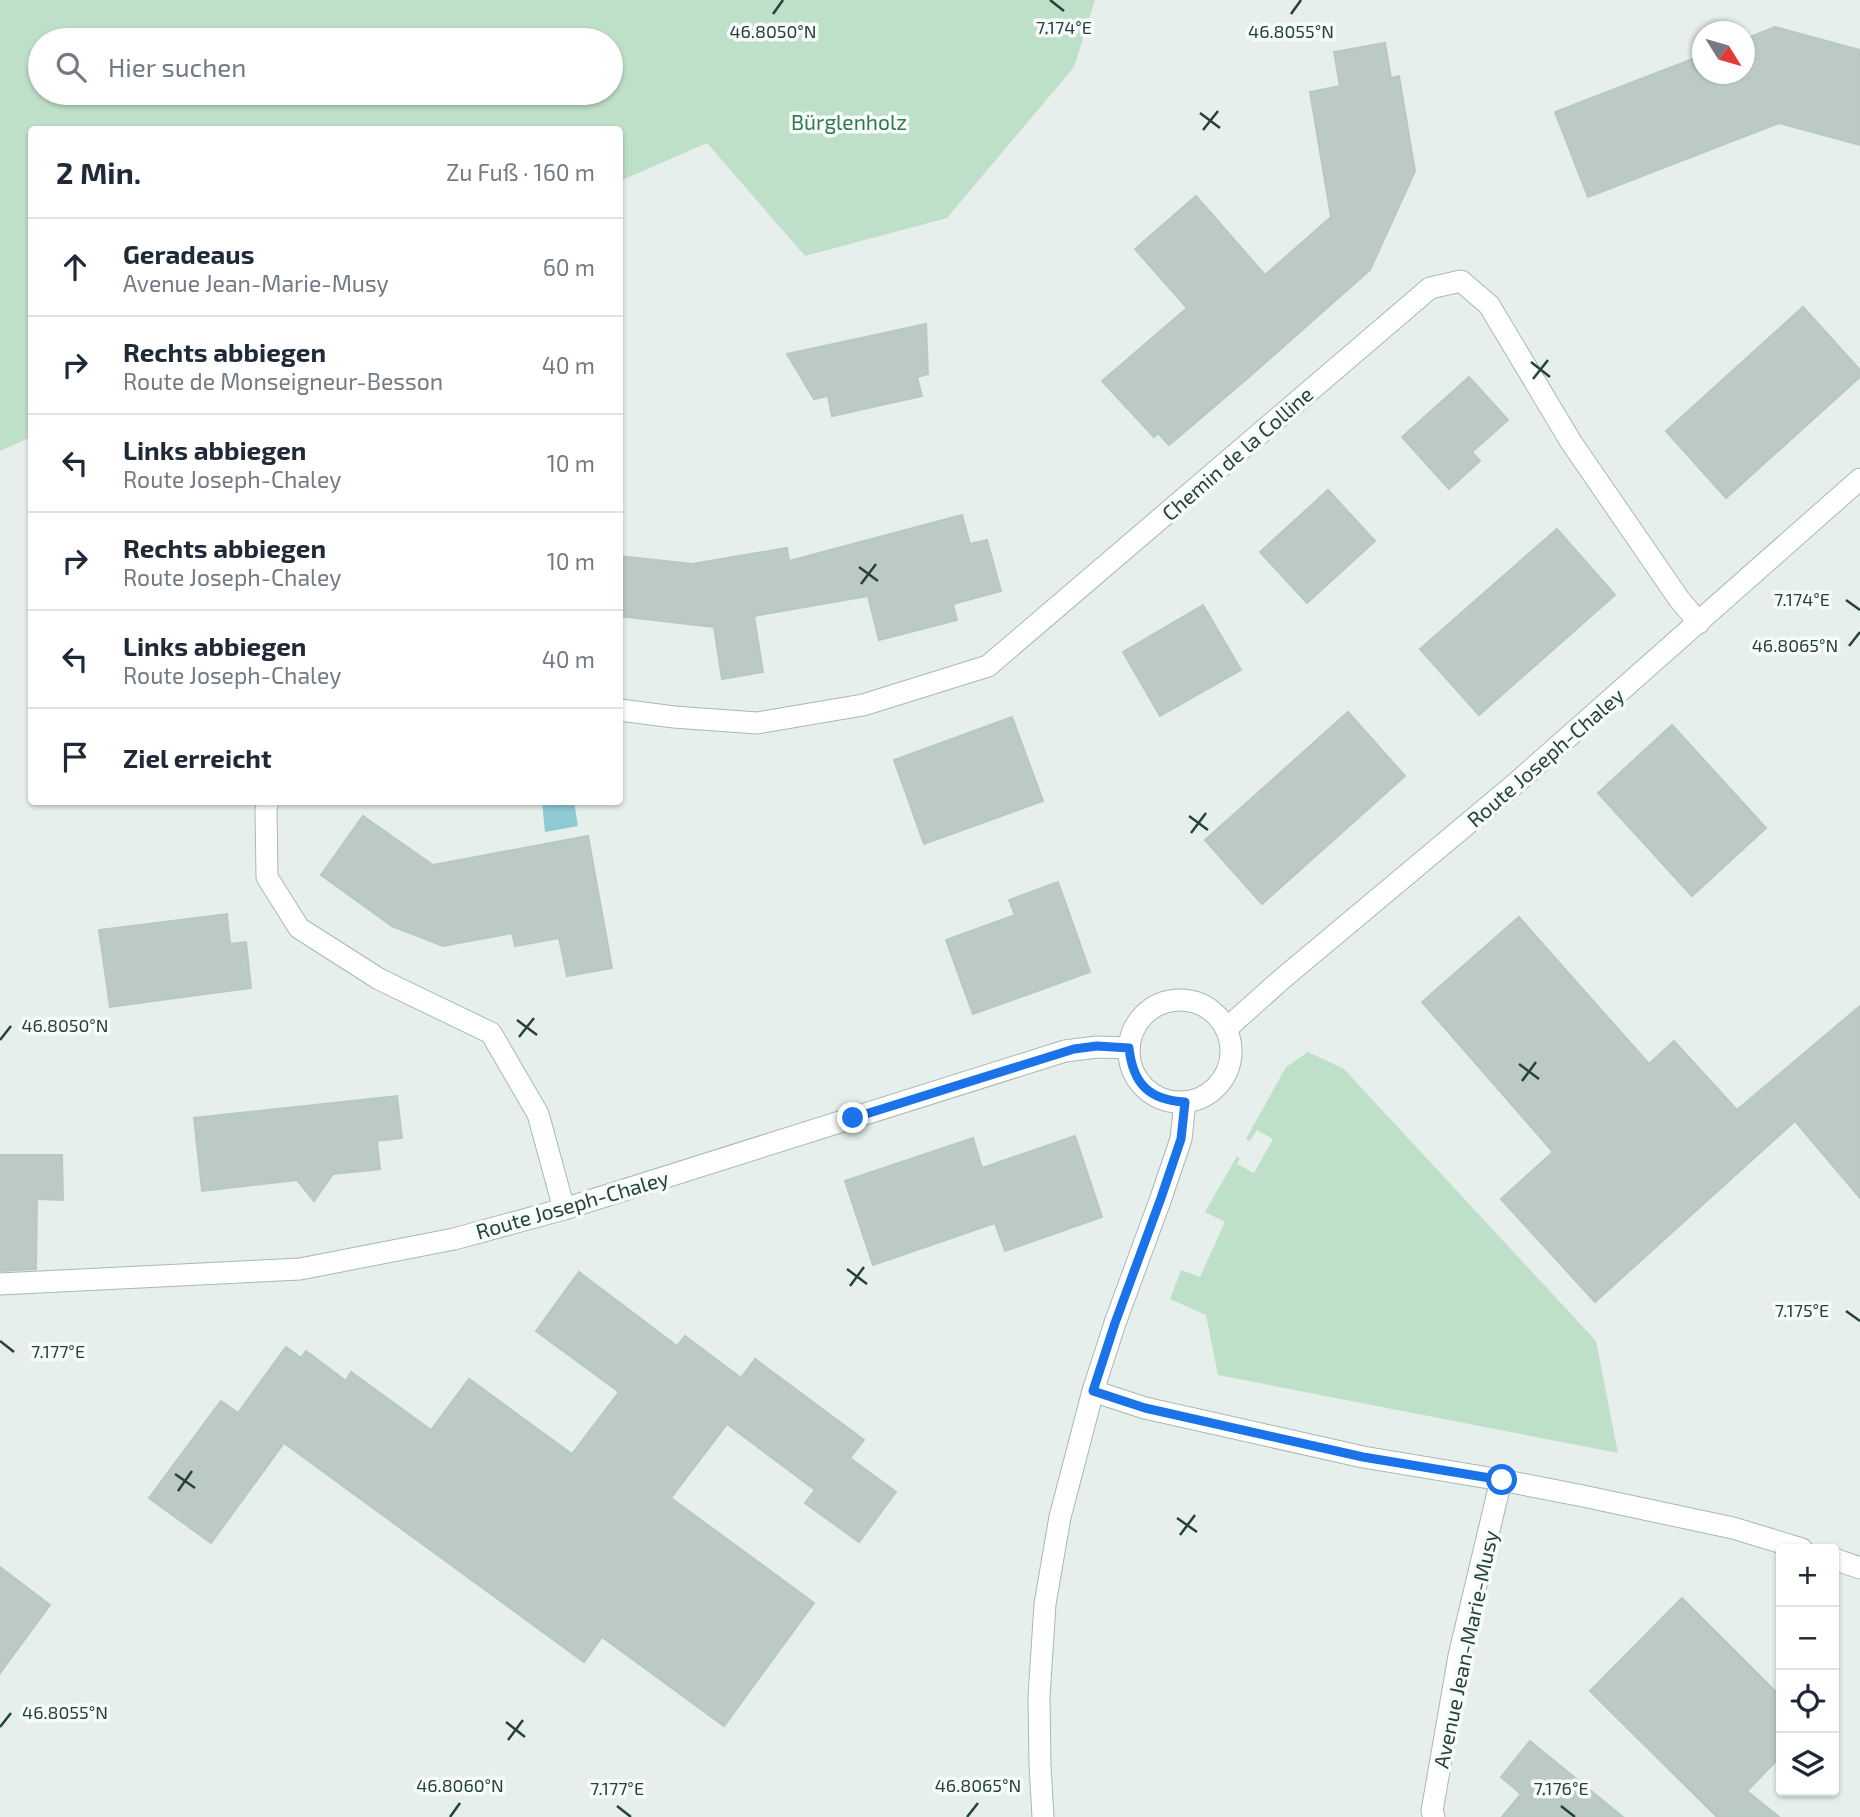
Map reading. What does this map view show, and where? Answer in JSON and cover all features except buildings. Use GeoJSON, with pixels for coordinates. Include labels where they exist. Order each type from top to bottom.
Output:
{"type":"FeatureCollection","features":[{"type":"Feature","properties":{"kind":"street","name":"Chemin de la Colline"},"geometry":{"type":"LineString","coordinates":[[623,710],[757,723],[863,705],[988,666],[1430,288],[1461,281],[1489,305],[1571,442],[1679,599],[1699,623]]}},
{"type":"Feature","properties":{"kind":"street","name":"Route Joseph-Chaley"},"geometry":{"type":"LineString","coordinates":[[1226,1029],[1515,784],[1860,480]]}},
{"type":"Feature","properties":{"kind":"street"},"geometry":{"type":"LineString","coordinates":[[267,805],[267,877],[299,928],[379,979],[491,1033],[538,1114],[564,1209]]}},
{"type":"Feature","properties":{"kind":"street"},"geometry":{"type":"LineString","coordinates":[[1187,1000],[1204,1006],[1217,1016],[1226,1029],[1231,1045],[1225,1077],[1214,1090],[1200,1098],[1185,1102],[1156,1097],[1144,1088],[1136,1077],[1129,1048],[1133,1032],[1142,1018],[1155,1007],[1187,1000]]}},
{"type":"Feature","properties":{"kind":"street","name":"Route Joseph-Chaley"},"geometry":{"type":"LineString","coordinates":[[0,1284],[300,1269],[454,1239],[564,1209],[1065,1051],[1097,1046],[1129,1048]]}},
{"type":"Feature","properties":{"kind":"street"},"geometry":{"type":"LineString","coordinates":[[1043,1817],[1039,1697],[1045,1604],[1060,1517],[1093,1391],[1181,1139],[1185,1102]]}},
{"type":"Feature","properties":{"kind":"street"},"geometry":{"type":"LineString","coordinates":[[1093,1391],[1145,1408],[1350,1454],[1502,1480],[1733,1528],[1786,1544]]}},
{"type":"Feature","properties":{"kind":"street","name":"Avenue Jean-Marie-Musy"},"geometry":{"type":"LineString","coordinates":[[1434,1817],[1432,1811],[1460,1656],[1502,1480]]}},
{"type":"Feature","properties":{"kind":"street"},"geometry":{"type":"LineString","coordinates":[[1839,1561],[1860,1568]]}},
{"type":"Feature","properties":{"kind":"green space","name":"Bürglenholz"},"geometry":{"type":"Polygon","coordinates":[[[0,0],[1095,0],[1074,67],[947,218],[805,256],[707,143],[623,180],[623,126],[28,126],[28,438],[0,451],[0,0]]]}},
{"type":"Feature","properties":{"kind":"green space"},"geometry":{"type":"Polygon","coordinates":[[[1308,1052],[1344,1069],[1596,1341],[1618,1453],[1218,1375],[1206,1315],[1170,1299],[1181,1270],[1200,1277],[1225,1222],[1205,1212],[1237,1156],[1240,1158],[1237,1164],[1254,1173],[1273,1139],[1257,1130],[1250,1141],[1246,1139],[1286,1067],[1308,1052]]]}},
{"type":"Feature","properties":{"kind":"water"},"geometry":{"type":"Polygon","coordinates":[[[542,805],[574,805],[578,826],[545,832],[542,805]]]}},
{"type":"Feature","properties":{"kind":"route"},"geometry":{"type":"LineString","coordinates":[[853,1118],[1074,1049],[1097,1046],[1129,1048],[1130,1063],[1144,1088],[1156,1097],[1185,1102],[1181,1139],[1093,1391],[1145,1408],[1363,1457],[1502,1480]]}}]}
